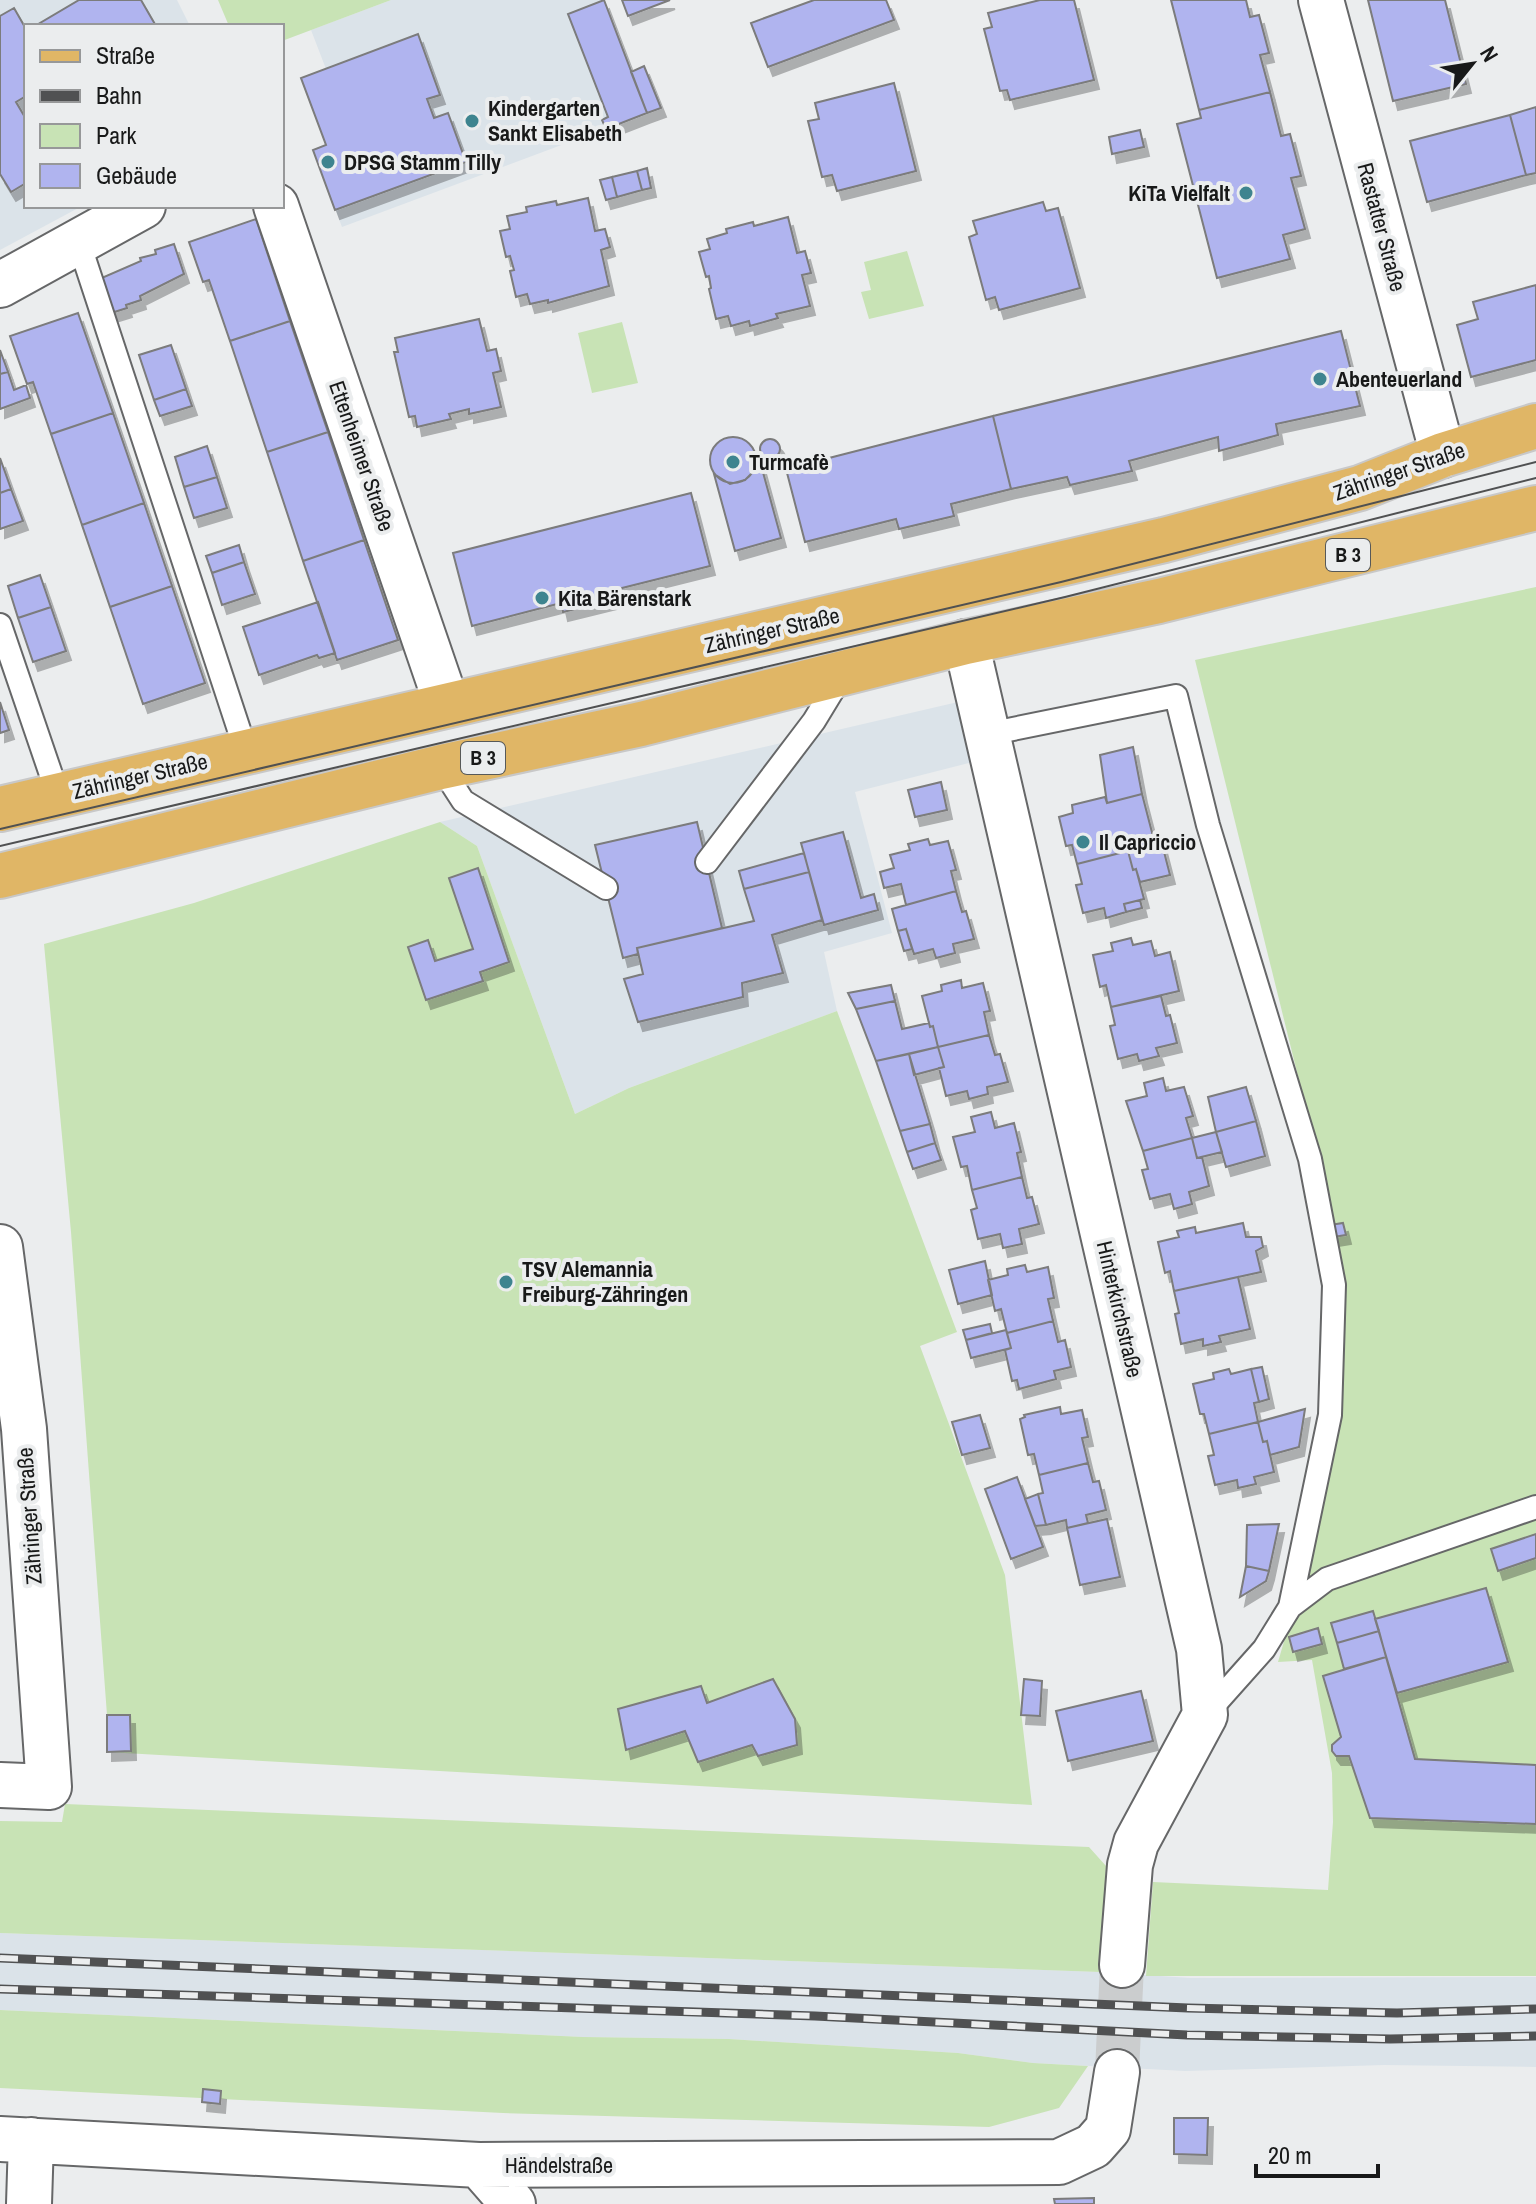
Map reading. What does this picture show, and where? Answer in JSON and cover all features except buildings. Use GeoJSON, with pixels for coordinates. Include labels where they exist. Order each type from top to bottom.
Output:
{"type":"FeatureCollection","features":[{"type":"Feature","properties":{"kind":"main road","name":"Zähringer Straße"},"geometry":{"type":"LineString","coordinates":[[0,809],[1164,540],[1360,488],[1443,455],[1536,426]]}},
{"type":"Feature","properties":{"kind":"main road","name":"B 3"},"geometry":{"type":"LineString","coordinates":[[0,876],[441,767],[641,724],[966,642],[1159,601],[1536,508]]}},
{"type":"Feature","properties":{"kind":"street","name":"Rastatter Straße"},"geometry":{"type":"LineString","coordinates":[[1321,0],[1443,455]]}},
{"type":"Feature","properties":{"kind":"street"},"geometry":{"type":"LineString","coordinates":[[0,285],[139,208]]}},
{"type":"Feature","properties":{"kind":"street","name":"Ettenheimer Straße"},"geometry":{"type":"LineString","coordinates":[[277,208],[447,705]]}},
{"type":"Feature","properties":{"kind":"street","name":"Hinterkirchstraße"},"geometry":{"type":"LineString","coordinates":[[966,642],[1199,1649],[1205,1715]]}},
{"type":"Feature","properties":{"kind":"street","name":"Zähringer Straße"},"geometry":{"type":"LineString","coordinates":[[0,1247],[24,1429],[49,1787],[0,1785]]}},
{"type":"Feature","properties":{"kind":"street"},"geometry":{"type":"LineString","coordinates":[[1122,1965],[1130,1865],[1136,1843],[1205,1715]]}},
{"type":"Feature","properties":{"kind":"street","name":"Händelstraße"},"geometry":{"type":"LineString","coordinates":[[15,2139],[479,2165],[1059,2162],[1093,2146],[1108,2129],[1117,2072]]}},
{"type":"Feature","properties":{"kind":"street"},"geometry":{"type":"LineString","coordinates":[[15,2139],[29,2204]]}},
{"type":"Feature","properties":{"kind":"street"},"geometry":{"type":"LineString","coordinates":[[479,2165],[513,2204]]}},
{"type":"Feature","properties":{"kind":"lane"},"geometry":{"type":"LineString","coordinates":[[78,240],[246,751]]}},
{"type":"Feature","properties":{"kind":"lane"},"geometry":{"type":"LineString","coordinates":[[0,625],[58,795]]}},
{"type":"Feature","properties":{"kind":"lane"},"geometry":{"type":"LineString","coordinates":[[707,862],[814,721],[844,672]]}},
{"type":"Feature","properties":{"kind":"lane"},"geometry":{"type":"LineString","coordinates":[[988,734],[1176,696],[1208,825],[1310,1159],[1334,1285],[1330,1415],[1290,1607],[1264,1649],[1205,1715]]}},
{"type":"Feature","properties":{"kind":"lane"},"geometry":{"type":"LineString","coordinates":[[441,767],[463,801],[606,888]]}},
{"type":"Feature","properties":{"kind":"lane"},"geometry":{"type":"LineString","coordinates":[[1290,1607],[1327,1579],[1536,1507]]}},
{"type":"Feature","properties":{"kind":"shaded area"},"geometry":{"type":"Polygon","coordinates":[[[0,0],[177,0],[189,24],[24,24],[24,208],[78,208],[0,250],[0,0]]]}},
{"type":"Feature","properties":{"kind":"shaded area","name":"Kindergarten Sankt Elisabeth"},"geometry":{"type":"Polygon","coordinates":[[[391,0],[604,0],[647,113],[342,227],[313,150],[326,145],[301,78],[326,69],[311,30],[391,0]]]}},
{"type":"Feature","properties":{"kind":"shaded area"},"geometry":{"type":"Polygon","coordinates":[[[1001,692],[1012,752],[855,792],[892,933],[824,952],[837,1011],[629,1088],[575,1114],[477,846],[440,822],[1001,692]]]}},
{"type":"Feature","properties":{"kind":"shaded area"},"geometry":{"type":"Polygon","coordinates":[[[0,1933],[1100,1972],[1190,1978],[1536,1977],[1536,2067],[1384,2065],[1185,2071],[1033,2063],[958,2053],[729,2039],[583,2037],[0,2010],[0,1933]]]}},
{"type":"Feature","properties":{"kind":"green space"},"geometry":{"type":"Polygon","coordinates":[[[218,0],[391,0],[284,40],[284,24],[228,24],[218,0]]]}},
{"type":"Feature","properties":{"kind":"green space"},"geometry":{"type":"Polygon","coordinates":[[[907,251],[924,306],[869,319],[861,292],[871,290],[864,262],[907,251]]]}},
{"type":"Feature","properties":{"kind":"green space"},"geometry":{"type":"Polygon","coordinates":[[[622,322],[638,383],[592,393],[578,333],[622,322]]]}},
{"type":"Feature","properties":{"kind":"green space"},"geometry":{"type":"Polygon","coordinates":[[[1536,587],[1536,1976],[1146,1976],[1153,1882],[1328,1890],[1333,1822],[1332,1773],[1312,1660],[1278,1662],[1299,1590],[1339,1418],[1318,1157],[1195,660],[1536,587]]]}},
{"type":"Feature","properties":{"kind":"green space","name":"TSV Alemannia Freiburg-Zähringen"},"geometry":{"type":"Polygon","coordinates":[[[440,822],[477,846],[575,1114],[629,1088],[837,1011],[957,1332],[920,1346],[1005,1575],[1032,1805],[107,1752],[107,1715],[71,1232],[44,944],[194,903],[440,822]]]}},
{"type":"Feature","properties":{"kind":"green space"},"geometry":{"type":"Polygon","coordinates":[[[65,1804],[1089,1847],[1106,1866],[1100,1972],[0,1933],[0,1821],[62,1822],[65,1804]]]}},
{"type":"Feature","properties":{"kind":"green space"},"geometry":{"type":"Polygon","coordinates":[[[0,2010],[583,2037],[729,2039],[958,2053],[1033,2063],[1088,2066],[1059,2108],[989,2127],[503,2113],[0,2088],[0,2010]]]}},
{"type":"Feature","properties":{"kind":"tunnel"},"geometry":{"type":"LineString","coordinates":[[1117,2072],[1122,1965]]}},
{"type":"Feature","properties":{"kind":"tram line"},"geometry":{"type":"LineString","coordinates":[[0,829],[1061,582],[1536,462]]}},
{"type":"Feature","properties":{"kind":"tram line"},"geometry":{"type":"LineString","coordinates":[[0,846],[1065,597],[1536,478]]}},
{"type":"Feature","properties":{"kind":"railway"},"geometry":{"type":"LineString","coordinates":[[0,1958],[1188,2008],[1397,2013],[1536,2009]]}},
{"type":"Feature","properties":{"kind":"railway"},"geometry":{"type":"LineString","coordinates":[[0,1989],[815,2016],[1187,2035],[1390,2039],[1536,2036]]}},
{"type":"Feature","properties":{"kind":"place","name":"Kindergarten Sankt Elisabeth"},"geometry":{"type":"Point","coordinates":[472,121]}},
{"type":"Feature","properties":{"kind":"place","name":"DPSG Stamm Tilly"},"geometry":{"type":"Point","coordinates":[328,162]}},
{"type":"Feature","properties":{"kind":"place","name":"KiTa Vielfalt"},"geometry":{"type":"Point","coordinates":[1246,193]}},
{"type":"Feature","properties":{"kind":"place","name":"Abenteuerland"},"geometry":{"type":"Point","coordinates":[1320,379]}},
{"type":"Feature","properties":{"kind":"place","name":"Turmcafè"},"geometry":{"type":"Point","coordinates":[733,462]}},
{"type":"Feature","properties":{"kind":"place","name":"Kita Bärenstark"},"geometry":{"type":"Point","coordinates":[542,598]}},
{"type":"Feature","properties":{"kind":"place","name":"Il Capriccio"},"geometry":{"type":"Point","coordinates":[1083,842]}},
{"type":"Feature","properties":{"kind":"place","name":"TSV Alemannia Freiburg-Zähringen"},"geometry":{"type":"Point","coordinates":[506,1282]}}]}
